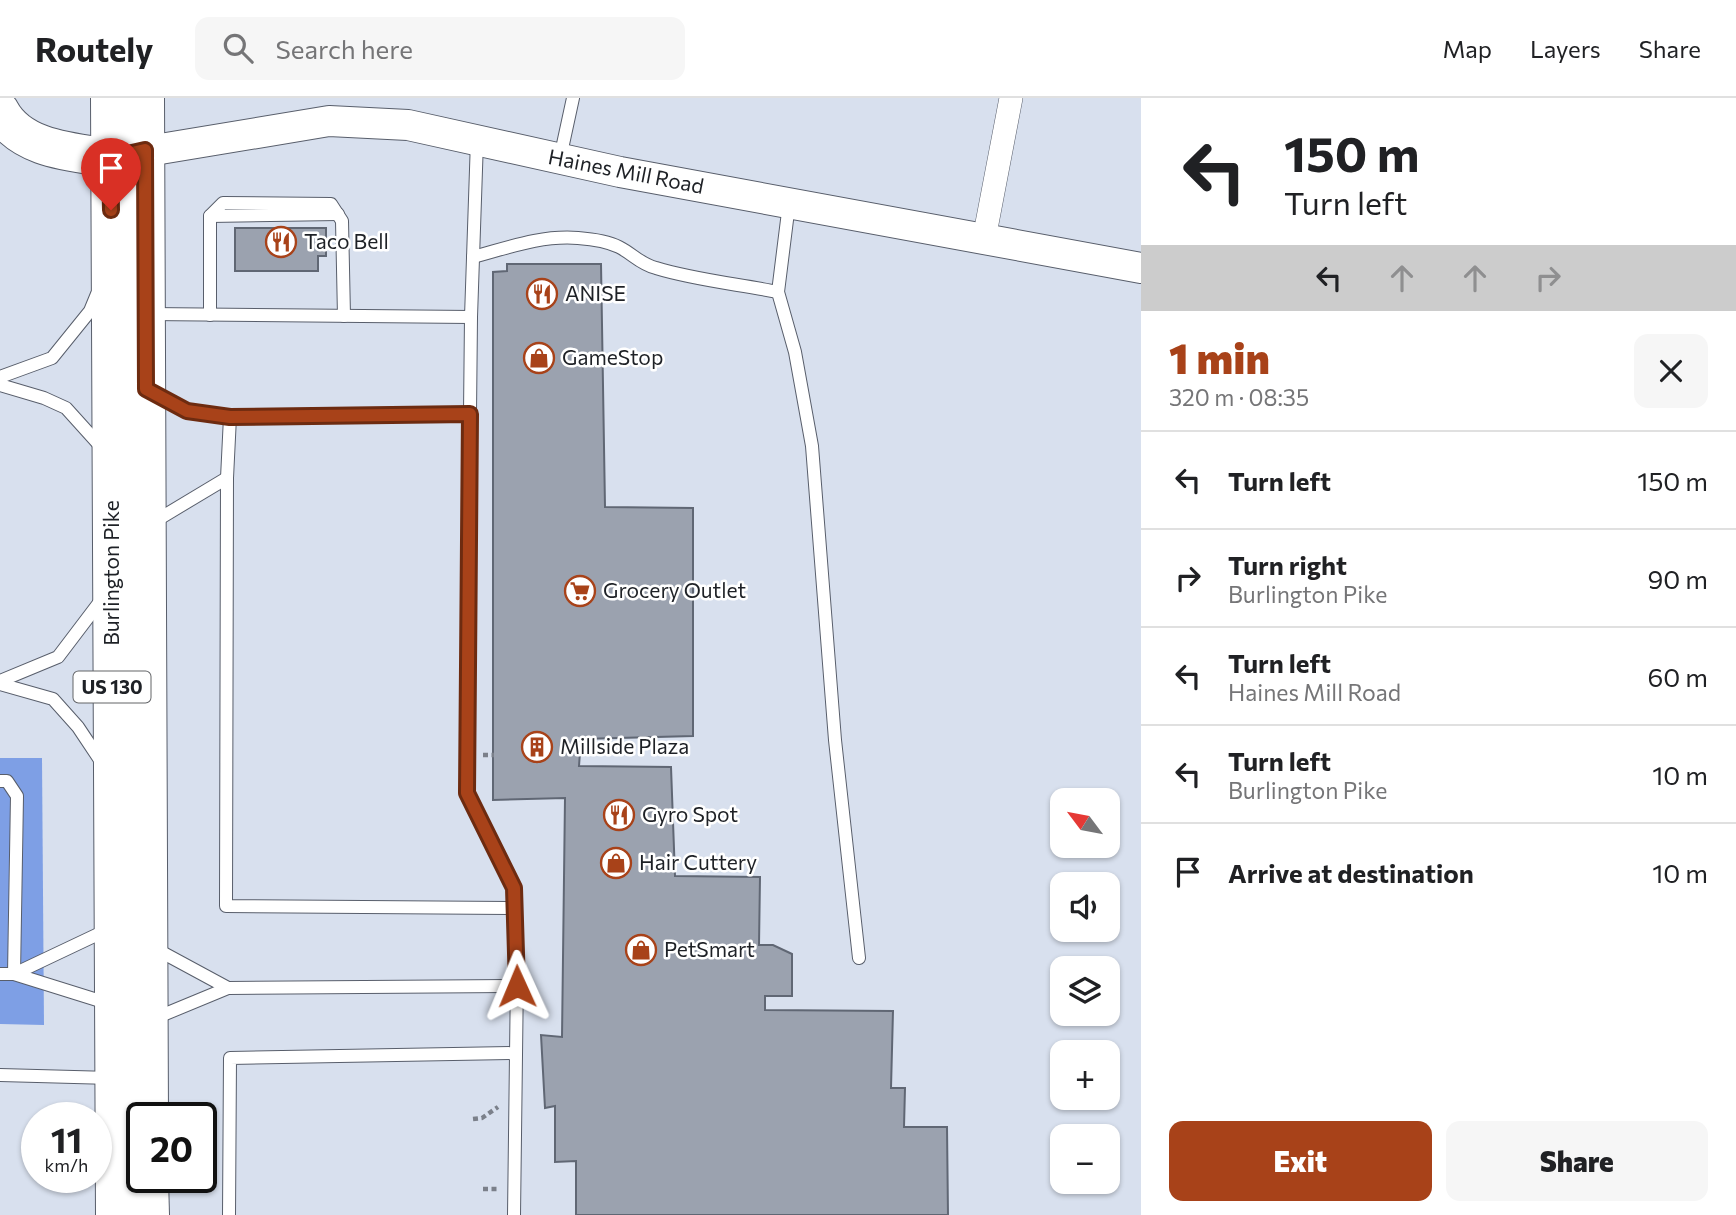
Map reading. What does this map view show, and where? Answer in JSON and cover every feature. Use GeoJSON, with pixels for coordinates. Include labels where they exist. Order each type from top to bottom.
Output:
{"type":"FeatureCollection","features":[{"type":"Feature","properties":{"kind":"highway","name":"Burlington Pike"},"geometry":{"type":"LineString","coordinates":[[110,98],[127,154],[145,314],[149,1102]]}},
{"type":"Feature","properties":{"kind":"highway","name":"Burlington Pike"},"geometry":{"type":"LineString","coordinates":[[115,1215],[111,257],[127,154],[145,98]]}},
{"type":"Feature","properties":{"kind":"highway"},"geometry":{"type":"LineString","coordinates":[[0,111],[22,136],[71,152],[127,154]]}},
{"type":"Feature","properties":{"kind":"highway"},"geometry":{"type":"LineString","coordinates":[[149,1193],[149,1215]]}},
{"type":"Feature","properties":{"kind":"street"},"geometry":{"type":"LineString","coordinates":[[984,239],[1011,98]]}},
{"type":"Feature","properties":{"kind":"street","name":"Haines Mill Road"},"geometry":{"type":"LineString","coordinates":[[127,154],[329,121],[408,125],[560,159],[1141,268]]}},
{"type":"Feature","properties":{"kind":"lane"},"geometry":{"type":"LineString","coordinates":[[560,159],[573,98]]}},
{"type":"Feature","properties":{"kind":"lane"},"geometry":{"type":"LineString","coordinates":[[477,140],[471,317],[467,793],[514,888],[517,986],[514,1215]]}},
{"type":"Feature","properties":{"kind":"lane"},"geometry":{"type":"LineString","coordinates":[[789,203],[778,292],[795,352],[812,446],[835,740],[859,958]]}},
{"type":"Feature","properties":{"kind":"lane"},"geometry":{"type":"LineString","coordinates":[[210,315],[210,216],[223,204],[331,204],[342,221],[344,316]]}},
{"type":"Feature","properties":{"kind":"lane"},"geometry":{"type":"LineString","coordinates":[[473,257],[505,249],[520,242],[574,238],[603,242],[621,248],[635,260],[656,268],[778,292]]}},
{"type":"Feature","properties":{"kind":"lane"},"geometry":{"type":"LineString","coordinates":[[0,377],[52,358],[90,311],[111,257]]}},
{"type":"Feature","properties":{"kind":"lane"},"geometry":{"type":"LineString","coordinates":[[145,314],[471,317]]}},
{"type":"Feature","properties":{"kind":"lane"},"geometry":{"type":"LineString","coordinates":[[0,385],[44,398],[66,408],[112,459]]}},
{"type":"Feature","properties":{"kind":"lane"},"geometry":{"type":"LineString","coordinates":[[146,389],[187,411],[230,417],[470,414]]}},
{"type":"Feature","properties":{"kind":"lane"},"geometry":{"type":"LineString","coordinates":[[230,417],[227,478],[226,906],[515,908]]}},
{"type":"Feature","properties":{"kind":"lane"},"geometry":{"type":"LineString","coordinates":[[146,527],[227,478]]}},
{"type":"Feature","properties":{"kind":"lane"},"geometry":{"type":"LineString","coordinates":[[0,682],[58,657],[98,606],[112,580]]}},
{"type":"Feature","properties":{"kind":"lane"},"geometry":{"type":"LineString","coordinates":[[0,682],[53,699],[78,727],[112,777]]}},
{"type":"Feature","properties":{"kind":"lane"},"geometry":{"type":"LineString","coordinates":[[0,781],[7,781],[17,796],[14,974]]}},
{"type":"Feature","properties":{"kind":"lane"},"geometry":{"type":"LineString","coordinates":[[14,974],[113,928]]}},
{"type":"Feature","properties":{"kind":"lane"},"geometry":{"type":"LineString","coordinates":[[148,945],[228,988]]}},
{"type":"Feature","properties":{"kind":"lane"},"geometry":{"type":"LineString","coordinates":[[0,974],[14,974],[114,1006]]}},
{"type":"Feature","properties":{"kind":"lane"},"geometry":{"type":"LineString","coordinates":[[149,1021],[228,988],[517,986]]}},
{"type":"Feature","properties":{"kind":"lane"},"geometry":{"type":"LineString","coordinates":[[229,1215],[230,1058],[516,1054]]}},
{"type":"Feature","properties":{"kind":"lane"},"geometry":{"type":"LineString","coordinates":[[0,1075],[114,1079]]}},
{"type":"Feature","properties":{"kind":"shaded area"},"geometry":{"type":"Polygon","coordinates":[[[0,758],[42,758],[44,1025],[0,1024],[0,758]]]}},
{"type":"Feature","properties":{"kind":"building","name":"Taco Bell"},"geometry":{"type":"Polygon","coordinates":[[[235,228],[326,228],[326,256],[318,256],[318,271],[235,271],[235,228]]]}},
{"type":"Feature","properties":{"kind":"building","name":"Millside Plaza"},"geometry":{"type":"Polygon","coordinates":[[[507,264],[601,264],[605,507],[693,508],[693,736],[581,739],[579,766],[671,767],[675,876],[760,877],[759,945],[773,945],[792,954],[792,996],[765,996],[765,1010],[893,1011],[891,1088],[905,1088],[904,1127],[947,1127],[948,1215],[576,1215],[576,1161],[555,1162],[555,1106],[545,1108],[541,1035],[562,1037],[565,798],[493,800],[493,272],[507,271],[507,264]]]}},
{"type":"Feature","properties":{"kind":"place","name":"Taco Bell"},"geometry":{"type":"Point","coordinates":[281,242]}},
{"type":"Feature","properties":{"kind":"place","name":"ANISE"},"geometry":{"type":"Point","coordinates":[542,294]}},
{"type":"Feature","properties":{"kind":"place","name":"GameStop"},"geometry":{"type":"Point","coordinates":[539,358]}},
{"type":"Feature","properties":{"kind":"place","name":"Grocery Outlet"},"geometry":{"type":"Point","coordinates":[580,591]}},
{"type":"Feature","properties":{"kind":"place","name":"Millside Plaza"},"geometry":{"type":"Point","coordinates":[537,747]}},
{"type":"Feature","properties":{"kind":"place","name":"Gyro Spot"},"geometry":{"type":"Point","coordinates":[619,815]}},
{"type":"Feature","properties":{"kind":"place","name":"Hair Cuttery"},"geometry":{"type":"Point","coordinates":[616,863]}},
{"type":"Feature","properties":{"kind":"place","name":"PetSmart"},"geometry":{"type":"Point","coordinates":[641,950]}},
{"type":"Feature","properties":{"kind":"route"},"geometry":{"type":"LineString","coordinates":[[111,210],[110,158],[145,150],[146,389],[187,411],[230,417],[470,414],[467,793],[514,888],[517,986]]}}]}
